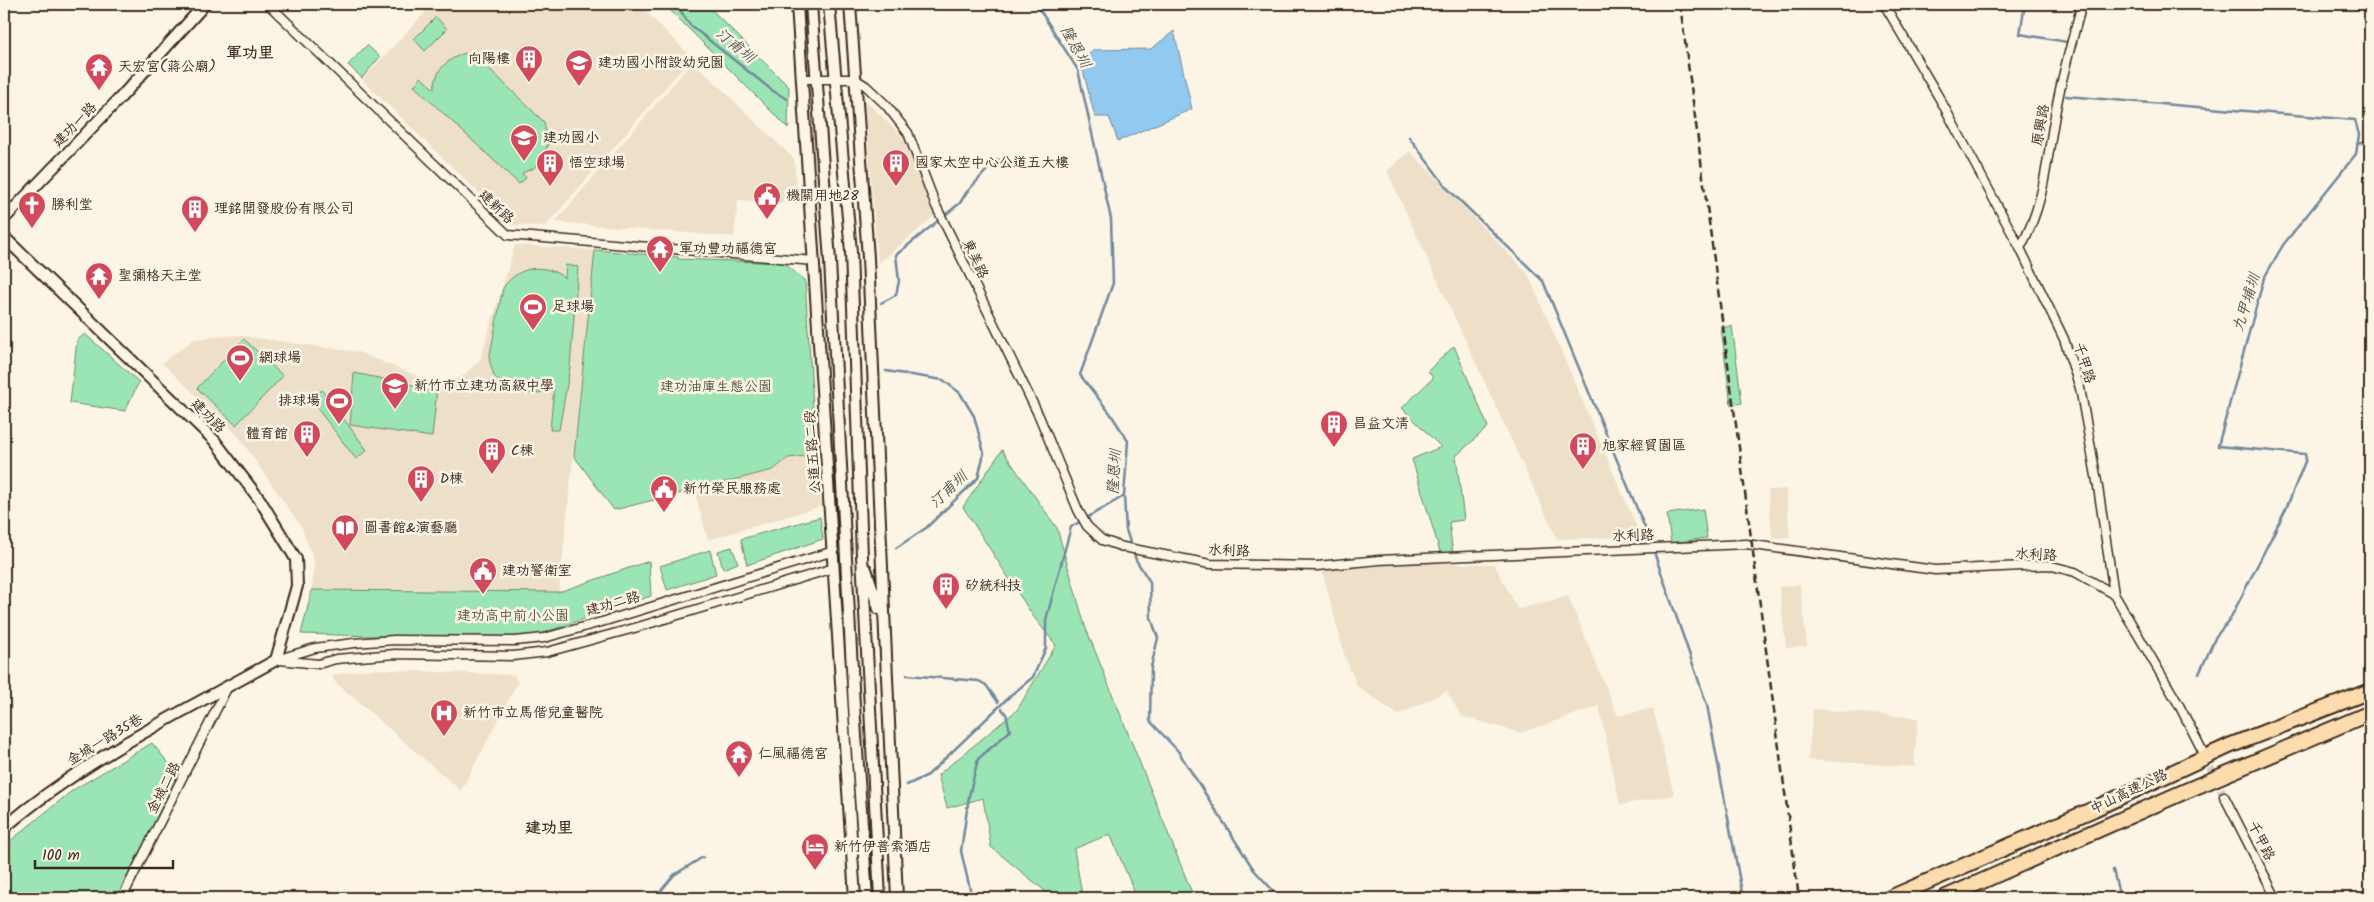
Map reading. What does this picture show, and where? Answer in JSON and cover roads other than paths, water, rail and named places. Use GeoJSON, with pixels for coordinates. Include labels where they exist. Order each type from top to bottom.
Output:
{"type":"FeatureCollection","features":[{"type":"Feature","properties":{"kind":"highway","name":"中山高速公路"},"geometry":{"type":"LineString","coordinates":[[1892,897],[2094,809],[2229,746],[2370,691]]}},
{"type":"Feature","properties":{"kind":"highway","name":"中山高速公路"},"geometry":{"type":"LineString","coordinates":[[1944,898],[2188,790],[2370,713]]}},
{"type":"Feature","properties":{"kind":"street","name":"建功一路"},"geometry":{"type":"LineString","coordinates":[[4,219],[121,97],[205,4]]}},
{"type":"Feature","properties":{"kind":"street","name":"建新路"},"geometry":{"type":"LineString","coordinates":[[268,4],[508,235],[814,261]]}},
{"type":"Feature","properties":{"kind":"street","name":"公道五路二段"},"geometry":{"type":"LineString","coordinates":[[797,4],[834,551],[855,898]]}},
{"type":"Feature","properties":{"kind":"street","name":"公道五路二段"},"geometry":{"type":"LineString","coordinates":[[811,4],[818,78],[853,697],[867,898]]}},
{"type":"Feature","properties":{"kind":"street"},"geometry":{"type":"LineString","coordinates":[[829,4],[850,252],[862,556],[880,898]]}},
{"type":"Feature","properties":{"kind":"street"},"geometry":{"type":"LineString","coordinates":[[850,4],[868,258],[897,898]]}},
{"type":"Feature","properties":{"kind":"street","name":"千甲路"},"geometry":{"type":"LineString","coordinates":[[1884,4],[1899,25],[2020,248],[2064,339],[2080,388],[2098,487],[2114,594],[2179,705],[2202,750]]}},
{"type":"Feature","properties":{"kind":"street","name":"原興路"},"geometry":{"type":"LineString","coordinates":[[2020,248],[2032,228],[2041,200],[2055,113],[2082,4]]}},
{"type":"Feature","properties":{"kind":"street"},"geometry":{"type":"LineString","coordinates":[[803,79],[856,79]]}},
{"type":"Feature","properties":{"kind":"street","name":"東美路"},"geometry":{"type":"LineString","coordinates":[[856,79],[886,105],[908,133],[942,218],[1039,416],[1078,510],[1087,526],[1102,540],[1123,547]]}},
{"type":"Feature","properties":{"kind":"street","name":"建功路"},"geometry":{"type":"LineString","coordinates":[[4,237],[214,440],[260,500],[296,560],[297,586],[276,660]]}},
{"type":"Feature","properties":{"kind":"street","name":"水利路"},"geometry":{"type":"LineString","coordinates":[[1123,547],[1210,564],[1317,566],[1407,559],[1746,544],[1936,570],[2048,565],[2075,572],[2114,594]]}},
{"type":"Feature","properties":{"kind":"street","name":"建功二路"},"geometry":{"type":"LineString","coordinates":[[227,688],[276,660],[315,648],[394,640],[515,641],[544,638],[834,551]]}},
{"type":"Feature","properties":{"kind":"street"},"geometry":{"type":"LineString","coordinates":[[862,556],[884,622]]}},
{"type":"Feature","properties":{"kind":"street","name":"建功二路"},"geometry":{"type":"LineString","coordinates":[[276,660],[318,664],[336,659],[394,654],[513,656],[547,652],[630,630],[834,568]]}},
{"type":"Feature","properties":{"kind":"street","name":"金城一路35巷"},"geometry":{"type":"LineString","coordinates":[[4,828],[44,795],[108,753],[227,688]]}},
{"type":"Feature","properties":{"kind":"street","name":"金城二路"},"geometry":{"type":"LineString","coordinates":[[122,898],[227,688]]}},
{"type":"Feature","properties":{"kind":"street","name":"千甲路"},"geometry":{"type":"LineString","coordinates":[[2224,796],[2276,898]]}},
{"type":"Feature","properties":{"kind":"water"},"geometry":{"type":"Polygon","coordinates":[[[1174,31],[1192,109],[1118,141],[1109,117],[1095,117],[1081,63],[1093,50],[1151,49],[1174,31]]]}},
{"type":"Feature","properties":{"kind":"waterway","name":"汀甫圳"},"geometry":{"type":"LineString","coordinates":[[676,4],[690,25],[773,91],[787,99]]}},
{"type":"Feature","properties":{"kind":"waterway","name":"隆恩圳"},"geometry":{"type":"LineString","coordinates":[[1036,4],[1078,70],[1111,219],[1113,283],[1080,375],[1110,413],[1128,441],[1124,496],[1126,530],[1136,560],[1150,582],[1151,618],[1158,638],[1151,667],[1150,721],[1178,751],[1254,870],[1280,898]]}},
{"type":"Feature","properties":{"kind":"waterway"},"geometry":{"type":"LineString","coordinates":[[2025,4],[2020,34],[2067,42]]}},
{"type":"Feature","properties":{"kind":"waterway","name":"九甲埔圳"},"geometry":{"type":"LineString","coordinates":[[2066,96],[2355,120],[2359,135],[2356,154],[2283,245],[2264,278],[2218,446],[2305,454],[2306,459],[2286,509],[2229,621],[2216,636],[2199,674]]}},
{"type":"Feature","properties":{"kind":"waterway"},"geometry":{"type":"LineString","coordinates":[[1409,137],[1447,188],[1543,281],[1650,540]]}},
{"type":"Feature","properties":{"kind":"waterway"},"geometry":{"type":"LineString","coordinates":[[2357,144],[2370,141]]}},
{"type":"Feature","properties":{"kind":"waterway"},"geometry":{"type":"LineString","coordinates":[[881,303],[896,295],[899,281],[896,255],[960,203],[966,193],[996,160],[1015,160]]}},
{"type":"Feature","properties":{"kind":"waterway","name":"汀甫圳"},"geometry":{"type":"LineString","coordinates":[[886,371],[943,380],[960,393],[974,416],[984,453],[978,478],[926,528],[896,548]]}},
{"type":"Feature","properties":{"kind":"waterway"},"geometry":{"type":"LineString","coordinates":[[907,785],[928,775],[1009,697],[1033,677],[1046,648],[1046,620],[1071,527],[1124,496]]}},
{"type":"Feature","properties":{"kind":"waterway"},"geometry":{"type":"LineString","coordinates":[[1655,555],[1707,705],[1743,898]]}},
{"type":"Feature","properties":{"kind":"waterway","name":"汀甫圳"},"geometry":{"type":"LineString","coordinates":[[907,675],[979,681],[986,685],[998,702]]}},
{"type":"Feature","properties":{"kind":"waterway","name":"汀甫圳"},"geometry":{"type":"LineString","coordinates":[[972,898],[961,851],[969,796],[978,759],[1010,731],[1006,714],[1002,709]]}},
{"type":"Feature","properties":{"kind":"waterway"},"geometry":{"type":"LineString","coordinates":[[655,898],[674,875],[703,857]]}},
{"type":"Feature","properties":{"kind":"waterway","name":"九甲埔圳"},"geometry":{"type":"LineString","coordinates":[[2113,870],[2120,898]]}},
{"type":"Feature","properties":{"kind":"tunnel"},"geometry":{"type":"LineString","coordinates":[[2205,756],[2224,796]]}},
{"type":"Feature","properties":{"kind":"railway"},"geometry":{"type":"LineString","coordinates":[[1680,4],[1799,898]]}},
{"type":"Feature","properties":{"kind":"place","name":"向陽樓"},"geometry":{"type":"Point","coordinates":[529,83]}},
{"type":"Feature","properties":{"kind":"place","name":"建功國小附設幼兒園"},"geometry":{"type":"Point","coordinates":[579,87]}},
{"type":"Feature","properties":{"kind":"place","name":"天宏宮(蔣公廟)"},"geometry":{"type":"Point","coordinates":[99,91]}},
{"type":"Feature","properties":{"kind":"place","name":"建功國小"},"geometry":{"type":"Point","coordinates":[524,162]}},
{"type":"Feature","properties":{"kind":"place","name":"悟空球場"},"geometry":{"type":"Point","coordinates":[550,187]}},
{"type":"Feature","properties":{"kind":"place","name":"國家太空中心公道五大樓"},"geometry":{"type":"Point","coordinates":[896,187]}},
{"type":"Feature","properties":{"kind":"place","name":"機關用地28"},"geometry":{"type":"Point","coordinates":[767,220]}},
{"type":"Feature","properties":{"kind":"place","name":"勝利堂"},"geometry":{"type":"Point","coordinates":[32,229]}},
{"type":"Feature","properties":{"kind":"place","name":"理銘開發股份有限公司"},"geometry":{"type":"Point","coordinates":[195,233]}},
{"type":"Feature","properties":{"kind":"place","name":"軍功豐功福德宮"},"geometry":{"type":"Point","coordinates":[660,273]}},
{"type":"Feature","properties":{"kind":"place","name":"聖彌格天主堂"},"geometry":{"type":"Point","coordinates":[99,300]}},
{"type":"Feature","properties":{"kind":"place","name":"足球場"},"geometry":{"type":"Point","coordinates":[533,331]}},
{"type":"Feature","properties":{"kind":"place","name":"網球場"},"geometry":{"type":"Point","coordinates":[240,382]}},
{"type":"Feature","properties":{"kind":"place","name":"新竹市立建功高級中學"},"geometry":{"type":"Point","coordinates":[395,410]}},
{"type":"Feature","properties":{"kind":"place","name":"排球場"},"geometry":{"type":"Point","coordinates":[339,425]}},
{"type":"Feature","properties":{"kind":"place","name":"昌益文清"},"geometry":{"type":"Point","coordinates":[1334,448]}},
{"type":"Feature","properties":{"kind":"place","name":"體育館"},"geometry":{"type":"Point","coordinates":[307,458]}},
{"type":"Feature","properties":{"kind":"place","name":"旭家經貿園區"},"geometry":{"type":"Point","coordinates":[1583,470]}},
{"type":"Feature","properties":{"kind":"place","name":"C棟"},"geometry":{"type":"Point","coordinates":[492,475]}},
{"type":"Feature","properties":{"kind":"place","name":"D棟"},"geometry":{"type":"Point","coordinates":[421,503]}},
{"type":"Feature","properties":{"kind":"place","name":"新竹榮民服務處"},"geometry":{"type":"Point","coordinates":[664,513]}},
{"type":"Feature","properties":{"kind":"place","name":"圖書館&演藝廳"},"geometry":{"type":"Point","coordinates":[345,552]}},
{"type":"Feature","properties":{"kind":"place","name":"建功警衛室"},"geometry":{"type":"Point","coordinates":[483,595]}},
{"type":"Feature","properties":{"kind":"place","name":"矽統科技"},"geometry":{"type":"Point","coordinates":[946,610]}},
{"type":"Feature","properties":{"kind":"place","name":"新竹市立馬偕兒童醫院"},"geometry":{"type":"Point","coordinates":[444,737]}},
{"type":"Feature","properties":{"kind":"place","name":"仁風福德宮"},"geometry":{"type":"Point","coordinates":[739,778]}},
{"type":"Feature","properties":{"kind":"place","name":"新竹伊普索酒店"},"geometry":{"type":"Point","coordinates":[815,871]}},
{"type":"Feature","properties":{"kind":"district","name":"軍功里"},"geometry":{"type":"Point","coordinates":[250,53]}},
{"type":"Feature","properties":{"kind":"district","name":"建功里"},"geometry":{"type":"Point","coordinates":[549,828]}},
{"type":"Feature","properties":{"kind":"park label","name":"建功油庫生態公園"},"geometry":{"type":"Point","coordinates":[716,387]}},
{"type":"Feature","properties":{"kind":"park label","name":"建功高中前小公園"},"geometry":{"type":"Point","coordinates":[513,616]}}]}
